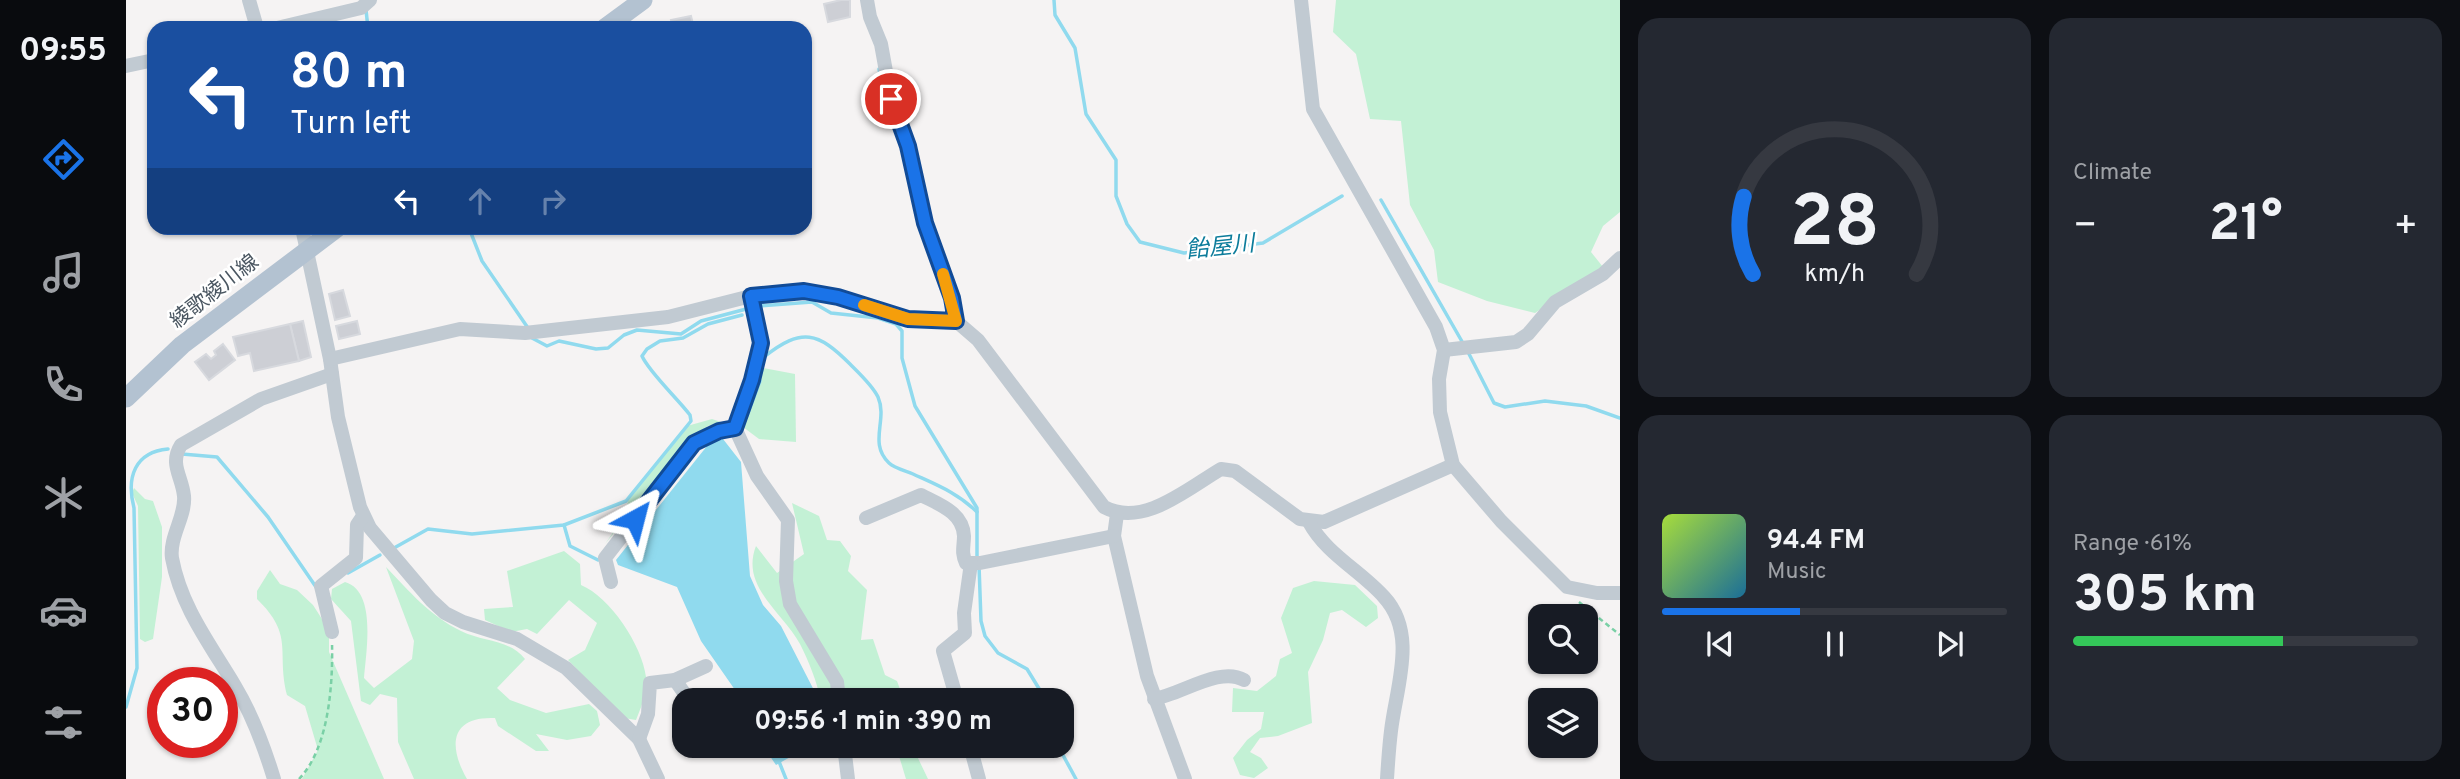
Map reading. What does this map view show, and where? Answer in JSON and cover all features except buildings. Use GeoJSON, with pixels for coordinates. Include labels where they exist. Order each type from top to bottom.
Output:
{"type":"FeatureCollection","features":[{"type":"Feature","properties":{"kind":"main road"},"geometry":{"type":"LineString","coordinates":[[614,21],[643,0]]}},
{"type":"Feature","properties":{"kind":"main road","name":"綾歌綾川線"},"geometry":{"type":"LineString","coordinates":[[126,398],[181,345],[327,235]]}},
{"type":"Feature","properties":{"kind":"street"},"geometry":{"type":"LineString","coordinates":[[249,0],[255,21]]}},
{"type":"Feature","properties":{"kind":"street"},"geometry":{"type":"LineString","coordinates":[[306,21],[361,8],[370,0]]}},
{"type":"Feature","properties":{"kind":"street"},"geometry":{"type":"LineString","coordinates":[[867,0],[870,17],[881,44],[891,99],[908,146],[925,223],[952,298],[956,321]]}},
{"type":"Feature","properties":{"kind":"street"},"geometry":{"type":"LineString","coordinates":[[1301,0],[1313,109],[1450,350]]}},
{"type":"Feature","properties":{"kind":"street"},"geometry":{"type":"LineString","coordinates":[[126,66],[147,62]]}},
{"type":"Feature","properties":{"kind":"street"},"geometry":{"type":"LineString","coordinates":[[304,235],[330,359],[338,417],[363,516],[381,544],[445,613],[543,652],[566,668],[639,739],[658,779]]}},
{"type":"Feature","properties":{"kind":"street"},"geometry":{"type":"LineString","coordinates":[[1450,350],[1516,342],[1528,334],[1555,302],[1603,274],[1620,258]]}},
{"type":"Feature","properties":{"kind":"street"},"geometry":{"type":"LineString","coordinates":[[330,359],[460,329],[529,333],[668,317],[753,303],[804,291],[838,297],[908,319],[956,321],[978,340],[1104,506],[1117,514],[1129,515],[1161,504],[1221,469],[1227,469],[1235,471],[1300,519],[1309,522],[1338,517],[1427,474],[1453,465]]}},
{"type":"Feature","properties":{"kind":"street"},"geometry":{"type":"LineString","coordinates":[[753,303],[761,343],[752,380],[735,428],[757,476],[788,520],[786,581],[790,604],[837,682],[838,688]]}},
{"type":"Feature","properties":{"kind":"street"},"geometry":{"type":"LineString","coordinates":[[1450,350],[1439,379],[1440,412],[1453,465],[1509,530],[1567,587],[1597,593],[1620,593]]}},
{"type":"Feature","properties":{"kind":"street"},"geometry":{"type":"LineString","coordinates":[[274,779],[259,731],[235,686],[189,612],[177,578],[172,554],[184,496],[175,468],[175,454],[181,445],[261,399],[332,374]]}},
{"type":"Feature","properties":{"kind":"street"},"geometry":{"type":"LineString","coordinates":[[611,582],[605,558],[694,443],[719,431],[735,428]]}},
{"type":"Feature","properties":{"kind":"street"},"geometry":{"type":"LineString","coordinates":[[866,518],[921,495],[950,510],[960,522],[964,536],[961,551],[966,563],[1114,536]]}},
{"type":"Feature","properties":{"kind":"street"},"geometry":{"type":"LineString","coordinates":[[1117,514],[1114,536],[1153,699],[1185,779]]}},
{"type":"Feature","properties":{"kind":"street"},"geometry":{"type":"LineString","coordinates":[[332,632],[322,589],[356,558],[357,525],[363,516]]}},
{"type":"Feature","properties":{"kind":"street"},"geometry":{"type":"LineString","coordinates":[[1309,522],[1317,537],[1385,598],[1400,620],[1404,653],[1391,732],[1387,779]]}},
{"type":"Feature","properties":{"kind":"street"},"geometry":{"type":"LineString","coordinates":[[954,688],[943,651],[965,633],[964,613],[976,563]]}},
{"type":"Feature","properties":{"kind":"street"},"geometry":{"type":"LineString","coordinates":[[639,739],[648,714],[650,683],[676,680],[706,666]]}},
{"type":"Feature","properties":{"kind":"street"},"geometry":{"type":"LineString","coordinates":[[1153,699],[1174,695],[1222,675],[1233,674],[1244,680]]}},
{"type":"Feature","properties":{"kind":"street"},"geometry":{"type":"LineString","coordinates":[[676,680],[681,688]]}},
{"type":"Feature","properties":{"kind":"street"},"geometry":{"type":"LineString","coordinates":[[845,758],[848,779]]}},
{"type":"Feature","properties":{"kind":"street"},"geometry":{"type":"LineString","coordinates":[[973,758],[979,779]]}},
{"type":"Feature","properties":{"kind":"path"},"geometry":{"type":"LineString","coordinates":[[1567,587],[1585,610],[1620,635]]}},
{"type":"Feature","properties":{"kind":"path"},"geometry":{"type":"LineString","coordinates":[[299,779],[320,741],[328,695],[332,632]]}},
{"type":"Feature","properties":{"kind":"green space"},"geometry":{"type":"Polygon","coordinates":[[[1336,0],[1620,0],[1620,212],[1603,226],[1591,252],[1603,267],[1535,313],[1487,301],[1438,282],[1434,250],[1410,205],[1401,121],[1370,119],[1356,54],[1333,32],[1336,0]]]}},
{"type":"Feature","properties":{"kind":"green space"},"geometry":{"type":"Polygon","coordinates":[[[758,367],[795,374],[796,442],[759,439],[743,427],[758,367]]]}},
{"type":"Feature","properties":{"kind":"green space"},"geometry":{"type":"Polygon","coordinates":[[[712,419],[721,422],[708,426],[689,439],[605,544],[626,514],[628,500],[687,426],[712,419]]]}},
{"type":"Feature","properties":{"kind":"green space"},"geometry":{"type":"Polygon","coordinates":[[[134,488],[145,499],[153,501],[162,527],[162,577],[153,639],[145,642],[140,639],[138,506],[132,493],[134,488]]]}},
{"type":"Feature","properties":{"kind":"green space"},"geometry":{"type":"Polygon","coordinates":[[[792,503],[819,516],[827,540],[840,541],[851,556],[848,571],[867,590],[861,640],[873,639],[885,675],[897,681],[900,688],[817,688],[800,644],[758,587],[754,574],[756,546],[777,573],[804,554],[792,503]]]}},
{"type":"Feature","properties":{"kind":"green space"},"geometry":{"type":"Polygon","coordinates":[[[564,551],[580,564],[581,585],[592,591],[613,611],[638,651],[646,677],[646,688],[636,720],[624,718],[568,660],[585,650],[597,623],[569,600],[537,634],[527,629],[511,632],[485,620],[484,609],[513,607],[507,571],[564,551]]]}},
{"type":"Feature","properties":{"kind":"green space"},"geometry":{"type":"Polygon","coordinates":[[[386,567],[439,618],[469,635],[511,648],[525,659],[497,688],[510,700],[546,713],[589,704],[597,711],[600,725],[591,736],[567,740],[536,734],[549,751],[536,751],[498,726],[495,718],[469,722],[457,735],[456,745],[457,755],[467,779],[414,779],[398,742],[397,698],[380,694],[370,705],[361,701],[351,621],[331,599],[332,589],[345,582],[355,588],[362,597],[367,624],[364,678],[374,688],[412,659],[414,641],[386,567]]]}},
{"type":"Feature","properties":{"kind":"green space"},"geometry":{"type":"Polygon","coordinates":[[[270,570],[280,584],[297,590],[313,605],[329,630],[329,652],[384,779],[302,779],[318,750],[305,706],[287,695],[282,644],[276,623],[257,599],[257,591],[270,570]]]}},
{"type":"Feature","properties":{"kind":"green space"},"geometry":{"type":"Polygon","coordinates":[[[1314,581],[1355,585],[1377,606],[1378,618],[1366,627],[1342,610],[1330,613],[1323,640],[1308,672],[1312,723],[1278,736],[1260,738],[1250,752],[1261,758],[1268,768],[1254,778],[1240,775],[1233,758],[1247,740],[1261,729],[1264,712],[1232,712],[1233,688],[1257,691],[1276,676],[1280,659],[1292,653],[1281,618],[1293,588],[1314,581]]]}},
{"type":"Feature","properties":{"kind":"green space"},"geometry":{"type":"Polygon","coordinates":[[[900,758],[918,758],[928,779],[906,779],[900,758]]]}},
{"type":"Feature","properties":{"kind":"water"},"geometry":{"type":"Polygon","coordinates":[[[723,439],[741,462],[750,576],[763,605],[781,626],[813,688],[734,688],[701,641],[677,587],[618,565],[616,560],[707,446],[715,440],[723,439]]]}},
{"type":"Feature","properties":{"kind":"water"},"geometry":{"type":"Polygon","coordinates":[[[771,758],[789,758],[776,765],[771,758]]]}},
{"type":"Feature","properties":{"kind":"waterway","name":"飴屋川"},"geometry":{"type":"LineString","coordinates":[[1054,0],[1055,15],[1075,48],[1086,114],[1116,160],[1116,196],[1127,224],[1140,242],[1184,253],[1263,243],[1342,196]]}},
{"type":"Feature","properties":{"kind":"waterway"},"geometry":{"type":"LineString","coordinates":[[366,10],[367,21]]}},
{"type":"Feature","properties":{"kind":"waterway"},"geometry":{"type":"LineString","coordinates":[[879,69],[884,96]]}},
{"type":"Feature","properties":{"kind":"waterway","name":"飴屋川"},"geometry":{"type":"LineString","coordinates":[[1381,200],[1464,345]]}},
{"type":"Feature","properties":{"kind":"waterway"},"geometry":{"type":"LineString","coordinates":[[472,235],[482,261],[528,328]]}},
{"type":"Feature","properties":{"kind":"waterway"},"geometry":{"type":"LineString","coordinates":[[757,306],[812,302],[831,313],[878,318],[896,324],[902,331],[902,358],[915,406],[977,508],[977,558]]}},
{"type":"Feature","properties":{"kind":"waterway"},"geometry":{"type":"LineString","coordinates":[[532,338],[547,346],[559,341],[596,349],[608,348],[624,335],[637,330],[681,334],[701,321],[750,308]]}},
{"type":"Feature","properties":{"kind":"waterway"},"geometry":{"type":"LineString","coordinates":[[394,548],[428,529],[472,534],[564,525],[626,501],[691,421],[690,415],[642,356],[647,349],[660,341],[683,338],[708,324],[742,315]]}},
{"type":"Feature","properties":{"kind":"waterway"},"geometry":{"type":"LineString","coordinates":[[764,357],[789,341],[809,337],[839,353],[873,388],[878,397],[881,414],[880,447],[889,463],[947,490],[977,512]]}},
{"type":"Feature","properties":{"kind":"waterway","name":"飴屋川"},"geometry":{"type":"LineString","coordinates":[[1468,352],[1494,403],[1505,407],[1545,401],[1586,406],[1620,418]]}},
{"type":"Feature","properties":{"kind":"waterway"},"geometry":{"type":"LineString","coordinates":[[747,416],[760,381]]}},
{"type":"Feature","properties":{"kind":"waterway"},"geometry":{"type":"LineString","coordinates":[[126,707],[137,668],[134,508],[131,486],[141,461],[148,455],[168,449]]}},
{"type":"Feature","properties":{"kind":"waterway"},"geometry":{"type":"LineString","coordinates":[[182,454],[217,457],[268,517],[316,587]]}},
{"type":"Feature","properties":{"kind":"waterway"},"geometry":{"type":"LineString","coordinates":[[564,525],[570,546],[598,560]]}},
{"type":"Feature","properties":{"kind":"waterway"},"geometry":{"type":"LineString","coordinates":[[348,573],[380,555]]}},
{"type":"Feature","properties":{"kind":"waterway"},"geometry":{"type":"LineString","coordinates":[[979,565],[981,621],[985,636],[998,653],[1027,669],[1039,688]]}},
{"type":"Feature","properties":{"kind":"waterway"},"geometry":{"type":"LineString","coordinates":[[1065,758],[1076,779]]}},
{"type":"Feature","properties":{"kind":"waterway"},"geometry":{"type":"LineString","coordinates":[[778,759],[786,779]]}},
{"type":"Feature","properties":{"kind":"slow traffic"},"geometry":{"type":"LineString","coordinates":[[864,305],[908,319],[956,321],[952,298],[943,274]]}},
{"type":"Feature","properties":{"kind":"route"},"geometry":{"type":"LineString","coordinates":[[635,519],[694,443],[719,431],[735,428],[744,407],[761,343],[751,296],[804,291],[838,297],[908,319],[956,321],[952,298],[925,223],[908,146],[891,99]]}}]}
